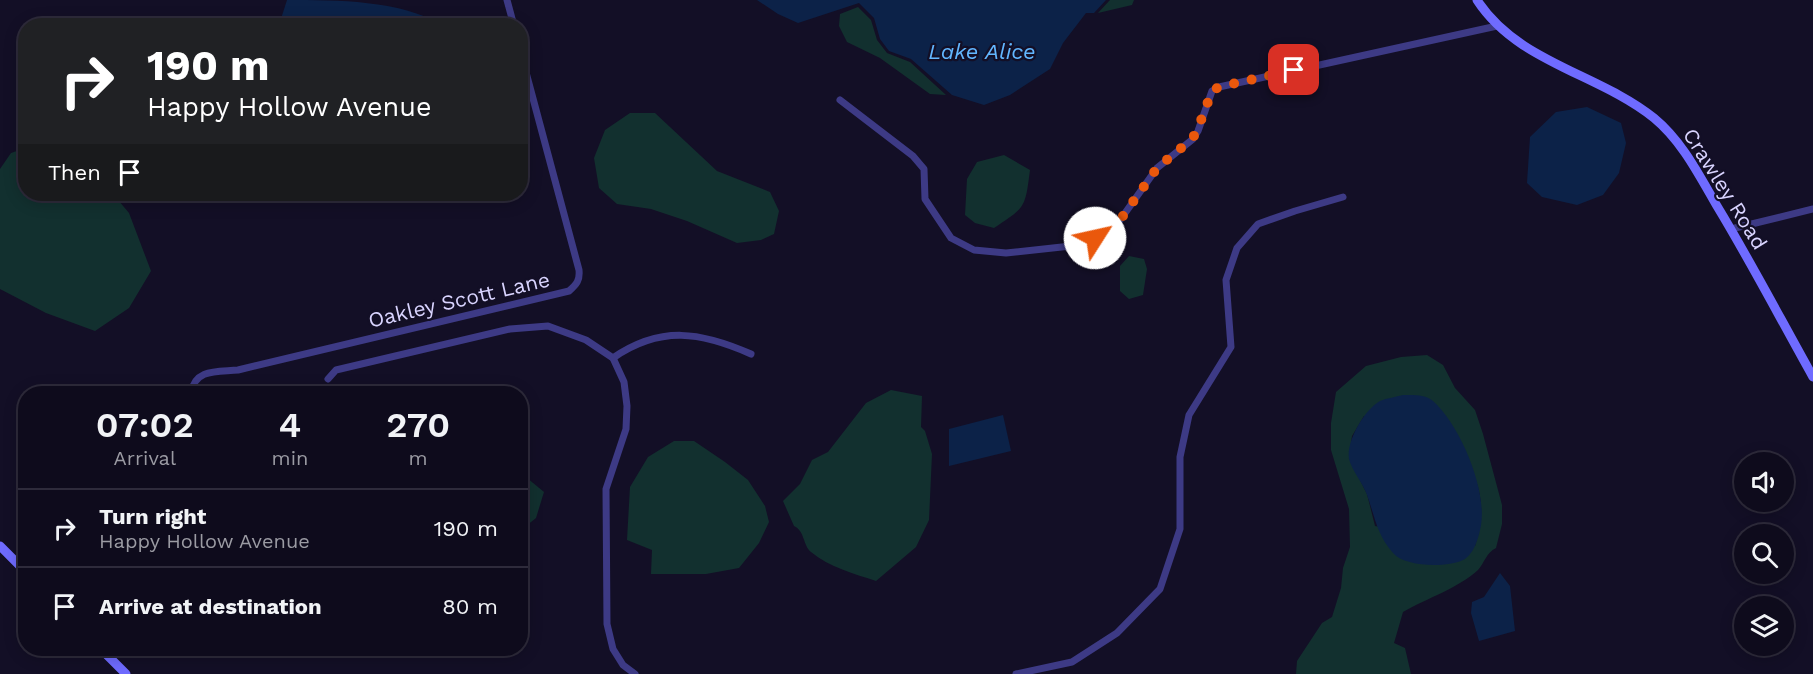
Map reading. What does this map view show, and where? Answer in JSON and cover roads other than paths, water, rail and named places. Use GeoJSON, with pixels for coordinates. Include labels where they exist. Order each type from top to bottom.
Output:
{"type":"FeatureCollection","features":[{"type":"Feature","properties":{"kind":"street"},"geometry":{"type":"LineString","coordinates":[[507,0],[512,18]]}},
{"type":"Feature","properties":{"kind":"street","name":"Crawley Road"},"geometry":{"type":"LineString","coordinates":[[1477,0],[1497,26],[1528,50],[1636,105],[1671,134],[1686,152],[1731,229],[1813,377]]}},
{"type":"Feature","properties":{"kind":"street"},"geometry":{"type":"LineString","coordinates":[[840,100],[913,156],[924,169],[925,198],[951,238],[974,250],[1006,253],[1043,250],[1091,240],[1118,223],[1157,168],[1192,139],[1212,91],[1219,87],[1497,26]]}},
{"type":"Feature","properties":{"kind":"street","name":"Oakley Scott Lane"},"geometry":{"type":"LineString","coordinates":[[193,386],[199,376],[207,373],[249,367],[569,291],[576,285],[579,270],[528,80]]}},
{"type":"Feature","properties":{"kind":"street"},"geometry":{"type":"LineString","coordinates":[[1016,674],[1072,662],[1117,633],[1160,589],[1180,530],[1180,457],[1189,415],[1231,347],[1226,280],[1238,248],[1258,224],[1343,197]]}},
{"type":"Feature","properties":{"kind":"street"},"geometry":{"type":"LineString","coordinates":[[1731,229],[1813,210]]}},
{"type":"Feature","properties":{"kind":"street"},"geometry":{"type":"LineString","coordinates":[[328,378],[336,370],[510,329],[548,326],[586,340],[613,358],[624,382],[627,406],[626,429],[606,489],[607,624],[613,649],[623,665],[635,674]]}},
{"type":"Feature","properties":{"kind":"street"},"geometry":{"type":"LineString","coordinates":[[613,358],[629,347],[659,338],[680,335],[721,341],[751,354]]}},
{"type":"Feature","properties":{"kind":"street"},"geometry":{"type":"LineString","coordinates":[[0,546],[18,564]]}},
{"type":"Feature","properties":{"kind":"street"},"geometry":{"type":"LineString","coordinates":[[108,656],[126,674]]}},
{"type":"Feature","properties":{"kind":"water"},"geometry":{"type":"Polygon","coordinates":[[[287,0],[327,0],[388,6],[428,18],[281,18],[287,0]]]}},
{"type":"Feature","properties":{"kind":"water","name":"Lake Alice"},"geometry":{"type":"Polygon","coordinates":[[[757,0],[1106,0],[1094,13],[1086,13],[1063,43],[1050,69],[1010,95],[984,105],[952,95],[911,59],[889,51],[880,39],[874,18],[859,3],[798,23],[778,14],[757,0]]]}},
{"type":"Feature","properties":{"kind":"water"},"geometry":{"type":"Polygon","coordinates":[[[1587,107],[1621,123],[1626,143],[1619,173],[1603,195],[1577,205],[1542,197],[1527,183],[1530,137],[1556,112],[1587,107]]]}},
{"type":"Feature","properties":{"kind":"water"},"geometry":{"type":"Polygon","coordinates":[[[1403,395],[1426,397],[1443,412],[1462,441],[1476,476],[1482,510],[1480,530],[1470,554],[1456,563],[1426,565],[1407,561],[1393,553],[1380,533],[1365,490],[1349,459],[1350,443],[1368,411],[1380,401],[1403,395]]]}},
{"type":"Feature","properties":{"kind":"water"},"geometry":{"type":"Polygon","coordinates":[[[1003,415],[1011,451],[949,466],[949,429],[1003,415]]]}},
{"type":"Feature","properties":{"kind":"water"},"geometry":{"type":"Polygon","coordinates":[[[1500,573],[1510,586],[1515,631],[1479,641],[1471,613],[1472,602],[1484,597],[1500,573]]]}}]}
